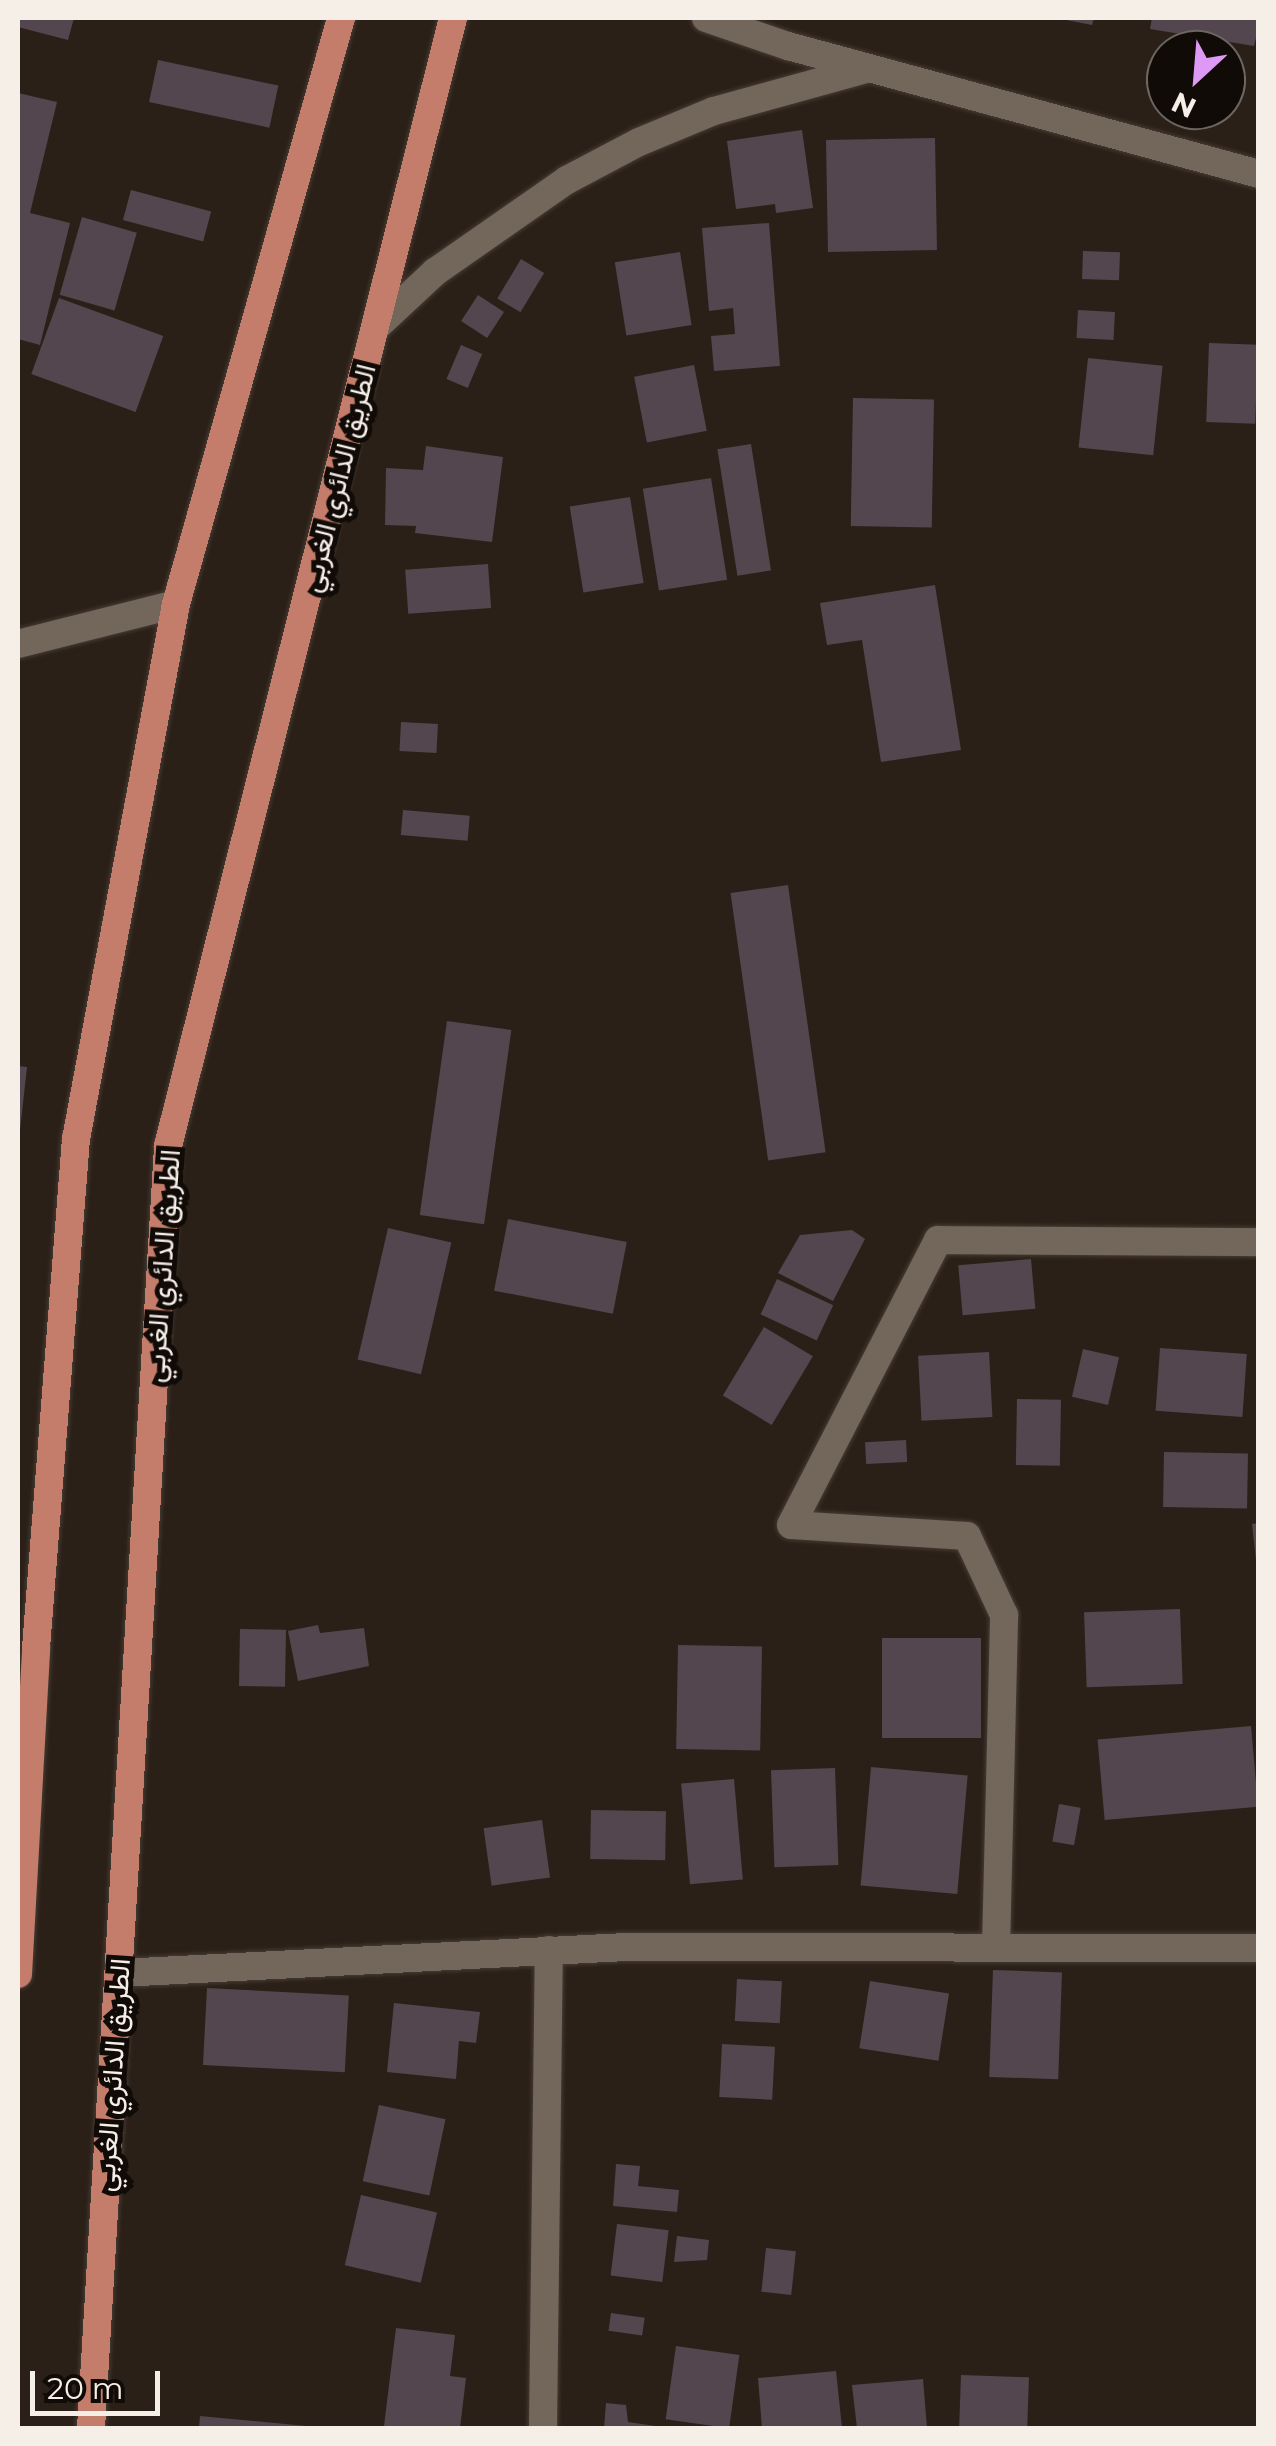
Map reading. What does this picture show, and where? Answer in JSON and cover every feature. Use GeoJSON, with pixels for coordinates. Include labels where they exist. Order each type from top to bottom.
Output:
{"type":"FeatureCollection","features":[{"type":"Feature","properties":{"kind":"main road"},"geometry":{"type":"LineString","coordinates":[[18,1974],[27,1647],[76,1139],[176,604],[342,18]]}},
{"type":"Feature","properties":{"kind":"main road","name":"الطريق الدائري الغربي"},"geometry":{"type":"LineString","coordinates":[[91,2428],[168,1146],[454,18]]}},
{"type":"Feature","properties":{"kind":"street"},"geometry":{"type":"LineString","coordinates":[[706,18],[869,68],[1258,174]]}},
{"type":"Feature","properties":{"kind":"street"},"geometry":{"type":"LineString","coordinates":[[376,326],[435,272],[499,223],[581,172],[714,111],[869,68]]}},
{"type":"Feature","properties":{"kind":"street"},"geometry":{"type":"LineString","coordinates":[[18,644],[176,604]]}},
{"type":"Feature","properties":{"kind":"street"},"geometry":{"type":"LineString","coordinates":[[996,1947],[1004,1615],[967,1536],[791,1525],[938,1240],[1258,1242]]}},
{"type":"Feature","properties":{"kind":"street"},"geometry":{"type":"LineString","coordinates":[[120,1974],[549,1950],[1258,1948]]}},
{"type":"Feature","properties":{"kind":"street"},"geometry":{"type":"LineString","coordinates":[[543,2428],[549,1950]]}},
{"type":"Feature","properties":{"kind":"building"},"geometry":{"type":"Polygon","coordinates":[[[18,18],[74,18],[68,40],[18,27],[18,18]]]}},
{"type":"Feature","properties":{"kind":"building"},"geometry":{"type":"Polygon","coordinates":[[[1056,18],[1094,18],[1092,25],[1056,18]]]}},
{"type":"Feature","properties":{"kind":"building"},"geometry":{"type":"Polygon","coordinates":[[[1152,18],[1258,18],[1254,46],[1246,45],[1246,30],[1150,29],[1152,18]]]}},
{"type":"Feature","properties":{"kind":"building"},"geometry":{"type":"Polygon","coordinates":[[[158,60],[278,86],[269,128],[149,102],[158,60]]]}},
{"type":"Feature","properties":{"kind":"building"},"geometry":{"type":"Polygon","coordinates":[[[18,93],[57,102],[30,213],[70,223],[40,345],[18,339],[18,93]]]}},
{"type":"Feature","properties":{"kind":"building"},"geometry":{"type":"Polygon","coordinates":[[[802,130],[813,208],[776,213],[775,204],[736,209],[727,141],[802,130]]]}},
{"type":"Feature","properties":{"kind":"building"},"geometry":{"type":"Polygon","coordinates":[[[935,138],[937,250],[828,252],[826,140],[935,138]]]}},
{"type":"Feature","properties":{"kind":"building"},"geometry":{"type":"Polygon","coordinates":[[[131,190],[211,211],[203,241],[123,220],[131,190]]]}},
{"type":"Feature","properties":{"kind":"building"},"geometry":{"type":"Polygon","coordinates":[[[82,217],[137,233],[114,311],[60,295],[82,217]]]}},
{"type":"Feature","properties":{"kind":"building"},"geometry":{"type":"Polygon","coordinates":[[[769,223],[780,366],[714,371],[711,336],[735,334],[733,308],[709,311],[702,228],[769,223]]]}},
{"type":"Feature","properties":{"kind":"building"},"geometry":{"type":"Polygon","coordinates":[[[1083,251],[1120,252],[1119,280],[1082,279],[1083,251]]]}},
{"type":"Feature","properties":{"kind":"building"},"geometry":{"type":"Polygon","coordinates":[[[680,252],[692,325],[626,335],[615,262],[680,252]]]}},
{"type":"Feature","properties":{"kind":"building"},"geometry":{"type":"Polygon","coordinates":[[[521,259],[544,273],[520,312],[497,298],[521,259]]]}},
{"type":"Feature","properties":{"kind":"building"},"geometry":{"type":"Polygon","coordinates":[[[478,295],[504,312],[487,338],[461,321],[478,295]]]}},
{"type":"Feature","properties":{"kind":"building"},"geometry":{"type":"Polygon","coordinates":[[[59,298],[163,336],[136,412],[31,374],[59,298]]]}},
{"type":"Feature","properties":{"kind":"building"},"geometry":{"type":"Polygon","coordinates":[[[1078,310],[1115,312],[1113,340],[1077,338],[1078,310]]]}},
{"type":"Feature","properties":{"kind":"building"},"geometry":{"type":"Polygon","coordinates":[[[1209,343],[1258,345],[1255,424],[1206,422],[1209,343]]]}},
{"type":"Feature","properties":{"kind":"building"},"geometry":{"type":"Polygon","coordinates":[[[461,345],[482,354],[468,388],[447,379],[461,345]]]}},
{"type":"Feature","properties":{"kind":"building"},"geometry":{"type":"Polygon","coordinates":[[[1088,358],[1163,366],[1153,455],[1079,448],[1088,358]]]}},
{"type":"Feature","properties":{"kind":"building"},"geometry":{"type":"Polygon","coordinates":[[[694,365],[707,431],[647,442],[634,377],[694,365]]]}},
{"type":"Feature","properties":{"kind":"building"},"geometry":{"type":"Polygon","coordinates":[[[853,398],[934,399],[932,527],[851,526],[853,398]]]}},
{"type":"Feature","properties":{"kind":"building"},"geometry":{"type":"Polygon","coordinates":[[[751,444],[771,570],[737,576],[717,449],[751,444]]]}},
{"type":"Feature","properties":{"kind":"building"},"geometry":{"type":"Polygon","coordinates":[[[426,446],[503,457],[492,542],[415,533],[416,526],[385,525],[386,468],[423,470],[426,446]]]}},
{"type":"Feature","properties":{"kind":"building"},"geometry":{"type":"Polygon","coordinates":[[[711,478],[727,580],[659,591],[643,489],[711,478]]]}},
{"type":"Feature","properties":{"kind":"building"},"geometry":{"type":"Polygon","coordinates":[[[630,497],[644,583],[583,592],[570,507],[630,497]]]}},
{"type":"Feature","properties":{"kind":"building"},"geometry":{"type":"Polygon","coordinates":[[[488,564],[491,608],[408,614],[405,570],[488,564]]]}},
{"type":"Feature","properties":{"kind":"building"},"geometry":{"type":"Polygon","coordinates":[[[935,585],[961,750],[881,762],[862,640],[827,645],[820,603],[935,585]]]}},
{"type":"Feature","properties":{"kind":"building"},"geometry":{"type":"Polygon","coordinates":[[[401,722],[438,724],[436,753],[399,751],[401,722]]]}},
{"type":"Feature","properties":{"kind":"building"},"geometry":{"type":"Polygon","coordinates":[[[403,810],[470,816],[468,841],[401,835],[403,810]]]}},
{"type":"Feature","properties":{"kind":"building"},"geometry":{"type":"Polygon","coordinates":[[[788,885],[826,1152],[768,1160],[731,893],[788,885]]]}},
{"type":"Feature","properties":{"kind":"building"},"geometry":{"type":"Polygon","coordinates":[[[447,1021],[511,1030],[484,1224],[420,1215],[447,1021]]]}},
{"type":"Feature","properties":{"kind":"building"},"geometry":{"type":"Polygon","coordinates":[[[18,1066],[27,1067],[20,1130],[18,1130],[18,1066]]]}},
{"type":"Feature","properties":{"kind":"building"},"geometry":{"type":"Polygon","coordinates":[[[508,1219],[627,1242],[613,1314],[494,1291],[508,1219]]]}},
{"type":"Feature","properties":{"kind":"building"},"geometry":{"type":"Polygon","coordinates":[[[388,1228],[451,1243],[421,1374],[358,1360],[388,1228]]]}},
{"type":"Feature","properties":{"kind":"building"},"geometry":{"type":"Polygon","coordinates":[[[852,1230],[865,1239],[833,1301],[778,1273],[800,1235],[852,1230]]]}},
{"type":"Feature","properties":{"kind":"building"},"geometry":{"type":"Polygon","coordinates":[[[1031,1259],[1035,1309],[963,1315],[958,1265],[1031,1259]]]}},
{"type":"Feature","properties":{"kind":"building"},"geometry":{"type":"Polygon","coordinates":[[[777,1279],[833,1305],[817,1341],[761,1314],[777,1279]]]}},
{"type":"Feature","properties":{"kind":"building"},"geometry":{"type":"Polygon","coordinates":[[[764,1327],[813,1356],[772,1425],[723,1396],[764,1327]]]}},
{"type":"Feature","properties":{"kind":"building"},"geometry":{"type":"Polygon","coordinates":[[[1160,1348],[1247,1354],[1242,1417],[1156,1411],[1160,1348]]]}},
{"type":"Feature","properties":{"kind":"building"},"geometry":{"type":"Polygon","coordinates":[[[1083,1349],[1119,1357],[1108,1405],[1072,1397],[1083,1349]]]}},
{"type":"Feature","properties":{"kind":"building"},"geometry":{"type":"Polygon","coordinates":[[[989,1352],[992,1417],[921,1421],[918,1356],[989,1352]]]}},
{"type":"Feature","properties":{"kind":"building"},"geometry":{"type":"Polygon","coordinates":[[[1017,1399],[1061,1400],[1060,1466],[1016,1465],[1017,1399]]]}},
{"type":"Feature","properties":{"kind":"building"},"geometry":{"type":"Polygon","coordinates":[[[906,1440],[907,1462],[866,1464],[865,1442],[906,1440]]]}},
{"type":"Feature","properties":{"kind":"building"},"geometry":{"type":"Polygon","coordinates":[[[1164,1452],[1248,1453],[1247,1508],[1163,1507],[1164,1452]]]}},
{"type":"Feature","properties":{"kind":"building"},"geometry":{"type":"Polygon","coordinates":[[[1258,1523],[1258,1560],[1256,1560],[1252,1524],[1258,1523]]]}},
{"type":"Feature","properties":{"kind":"building"},"geometry":{"type":"Polygon","coordinates":[[[1180,1609],[1183,1684],[1087,1687],[1084,1612],[1180,1609]]]}},
{"type":"Feature","properties":{"kind":"building"},"geometry":{"type":"Polygon","coordinates":[[[318,1625],[320,1633],[364,1628],[369,1666],[298,1681],[288,1631],[318,1625]]]}},
{"type":"Feature","properties":{"kind":"building"},"geometry":{"type":"Polygon","coordinates":[[[240,1629],[286,1630],[285,1687],[239,1686],[240,1629]]]}},
{"type":"Feature","properties":{"kind":"building"},"geometry":{"type":"Polygon","coordinates":[[[882,1638],[981,1638],[981,1738],[882,1738],[882,1638]]]}},
{"type":"Feature","properties":{"kind":"building"},"geometry":{"type":"Polygon","coordinates":[[[678,1645],[762,1646],[760,1750],[676,1749],[678,1645]]]}},
{"type":"Feature","properties":{"kind":"building"},"geometry":{"type":"Polygon","coordinates":[[[1251,1726],[1258,1807],[1105,1820],[1098,1739],[1251,1726]]]}},
{"type":"Feature","properties":{"kind":"building"},"geometry":{"type":"Polygon","coordinates":[[[871,1767],[968,1775],[957,1894],[861,1886],[871,1767]]]}},
{"type":"Feature","properties":{"kind":"building"},"geometry":{"type":"Polygon","coordinates":[[[835,1768],[838,1865],[774,1867],[771,1770],[835,1768]]]}},
{"type":"Feature","properties":{"kind":"building"},"geometry":{"type":"Polygon","coordinates":[[[734,1779],[743,1880],[690,1884],[681,1784],[734,1779]]]}},
{"type":"Feature","properties":{"kind":"building"},"geometry":{"type":"Polygon","coordinates":[[[1059,1804],[1081,1808],[1074,1845],[1052,1841],[1059,1804]]]}},
{"type":"Feature","properties":{"kind":"building"},"geometry":{"type":"Polygon","coordinates":[[[591,1810],[666,1811],[665,1860],[590,1859],[591,1810]]]}},
{"type":"Feature","properties":{"kind":"building"},"geometry":{"type":"Polygon","coordinates":[[[542,1820],[550,1877],[492,1886],[484,1828],[542,1820]]]}},
{"type":"Feature","properties":{"kind":"building"},"geometry":{"type":"Polygon","coordinates":[[[993,1970],[1062,1972],[1058,2079],[989,2077],[993,1970]]]}},
{"type":"Feature","properties":{"kind":"building"},"geometry":{"type":"Polygon","coordinates":[[[737,1979],[782,1981],[780,2023],[735,2021],[737,1979]]]}},
{"type":"Feature","properties":{"kind":"building"},"geometry":{"type":"Polygon","coordinates":[[[870,1981],[949,1994],[938,2061],[859,2048],[870,1981]]]}},
{"type":"Feature","properties":{"kind":"building"},"geometry":{"type":"Polygon","coordinates":[[[207,1988],[349,1995],[345,2072],[203,2065],[207,1988]]]}},
{"type":"Feature","properties":{"kind":"building"},"geometry":{"type":"Polygon","coordinates":[[[394,2003],[480,2012],[476,2043],[459,2041],[456,2079],[387,2072],[394,2003]]]}},
{"type":"Feature","properties":{"kind":"building"},"geometry":{"type":"Polygon","coordinates":[[[722,2044],[775,2047],[772,2100],[719,2097],[722,2044]]]}},
{"type":"Feature","properties":{"kind":"building"},"geometry":{"type":"Polygon","coordinates":[[[379,2105],[446,2119],[429,2195],[363,2181],[379,2105]]]}},
{"type":"Feature","properties":{"kind":"building"},"geometry":{"type":"Polygon","coordinates":[[[616,2164],[640,2166],[638,2186],[679,2190],[677,2212],[613,2206],[616,2164]]]}},
{"type":"Feature","properties":{"kind":"building"},"geometry":{"type":"Polygon","coordinates":[[[361,2195],[437,2213],[421,2283],[345,2265],[361,2195]]]}},
{"type":"Feature","properties":{"kind":"building"},"geometry":{"type":"Polygon","coordinates":[[[617,2224],[669,2230],[662,2282],[611,2276],[617,2224]]]}},
{"type":"Feature","properties":{"kind":"building"},"geometry":{"type":"Polygon","coordinates":[[[677,2236],[709,2240],[707,2260],[674,2262],[677,2236]]]}},
{"type":"Feature","properties":{"kind":"building"},"geometry":{"type":"Polygon","coordinates":[[[766,2248],[796,2251],[791,2295],[761,2292],[766,2248]]]}},
{"type":"Feature","properties":{"kind":"building"},"geometry":{"type":"Polygon","coordinates":[[[611,2313],[645,2318],[642,2336],[608,2331],[611,2313]]]}},
{"type":"Feature","properties":{"kind":"building"},"geometry":{"type":"Polygon","coordinates":[[[396,2328],[455,2335],[450,2376],[466,2378],[460,2428],[384,2426],[396,2328]]]}},
{"type":"Feature","properties":{"kind":"building"},"geometry":{"type":"Polygon","coordinates":[[[676,2346],[739,2355],[729,2428],[666,2419],[676,2346]]]}},
{"type":"Feature","properties":{"kind":"building"},"geometry":{"type":"Polygon","coordinates":[[[836,2371],[842,2428],[762,2428],[758,2378],[836,2371]]]}},
{"type":"Feature","properties":{"kind":"building"},"geometry":{"type":"Polygon","coordinates":[[[961,2375],[1029,2377],[1027,2428],[959,2428],[961,2375]]]}},
{"type":"Feature","properties":{"kind":"building"},"geometry":{"type":"Polygon","coordinates":[[[923,2379],[927,2428],[857,2428],[852,2385],[923,2379]]]}},
{"type":"Feature","properties":{"kind":"building"},"geometry":{"type":"Polygon","coordinates":[[[606,2403],[626,2405],[628,2422],[669,2428],[604,2428],[606,2403]]]}},
{"type":"Feature","properties":{"kind":"building"},"geometry":{"type":"Polygon","coordinates":[[[200,2416],[306,2426],[306,2428],[199,2428],[200,2416]]]}}]}
